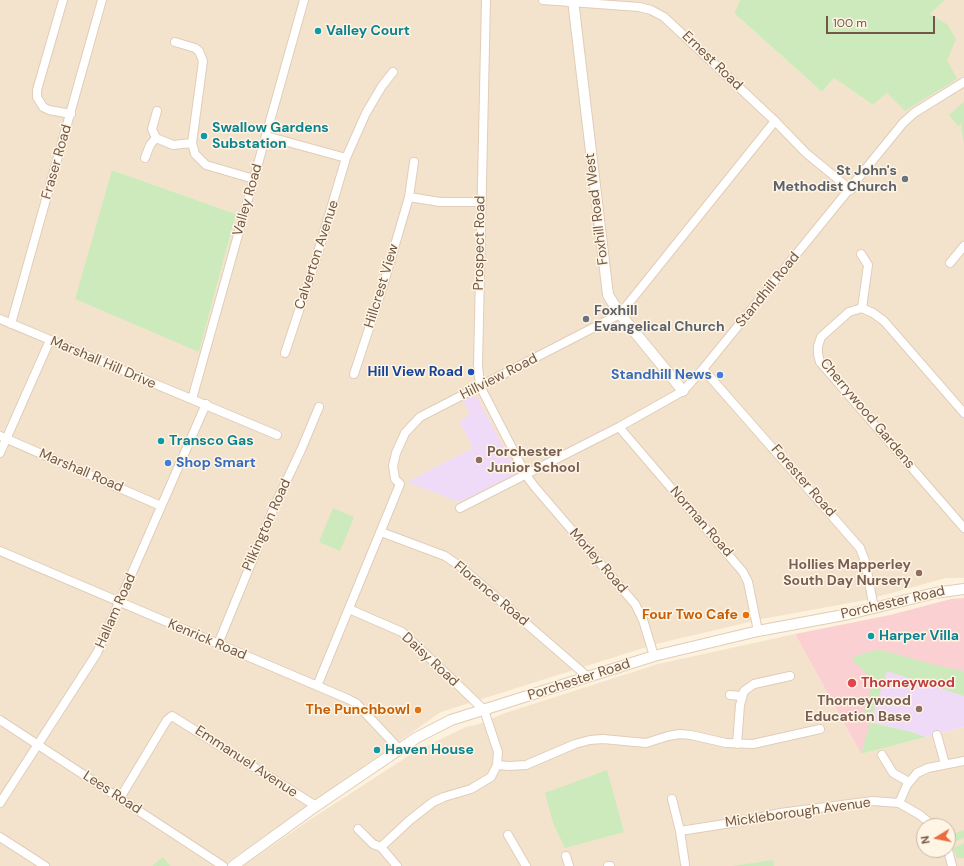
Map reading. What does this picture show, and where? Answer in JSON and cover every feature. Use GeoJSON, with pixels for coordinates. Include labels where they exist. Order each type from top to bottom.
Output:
{"type":"FeatureCollection","features":[{"type":"Feature","properties":{"kind":"street"},"geometry":{"type":"LineString","coordinates":[[62,0],[37,90],[37,97],[43,107],[50,110],[71,114]]}},
{"type":"Feature","properties":{"kind":"street","name":"Fraser Road"},"geometry":{"type":"LineString","coordinates":[[11,324],[102,0]]}},
{"type":"Feature","properties":{"kind":"street","name":"Valley Road"},"geometry":{"type":"LineString","coordinates":[[192,399],[304,0]]}},
{"type":"Feature","properties":{"kind":"street","name":"Prospect Road"},"geometry":{"type":"LineString","coordinates":[[486,0],[478,365],[480,386],[529,473]]}},
{"type":"Feature","properties":{"kind":"street","name":"Ernest Road"},"geometry":{"type":"LineString","coordinates":[[543,0],[639,7],[651,10],[664,17],[775,121],[806,153],[851,190]]}},
{"type":"Feature","properties":{"kind":"street","name":"Foxhill Road West"},"geometry":{"type":"LineString","coordinates":[[573,1],[606,286],[612,304],[682,391]]}},
{"type":"Feature","properties":{"kind":"street"},"geometry":{"type":"LineString","coordinates":[[175,42],[195,48],[199,51],[203,61],[192,144],[198,158],[206,165],[254,179]]}},
{"type":"Feature","properties":{"kind":"street","name":"Calverton Avenue"},"geometry":{"type":"LineString","coordinates":[[285,353],[317,256],[346,158],[366,113],[382,86],[393,72]]}},
{"type":"Feature","properties":{"kind":"street","name":"Standhill Road"},"geometry":{"type":"LineString","coordinates":[[460,508],[619,427],[682,391],[703,369],[910,116],[964,82]]}},
{"type":"Feature","properties":{"kind":"street"},"geometry":{"type":"LineString","coordinates":[[157,111],[152,129],[156,138],[173,145],[192,144]]}},
{"type":"Feature","properties":{"kind":"street","name":"Hillview Road"},"geometry":{"type":"LineString","coordinates":[[317,686],[400,484],[395,479],[393,466],[396,453],[405,433],[420,417],[620,314],[775,121]]}},
{"type":"Feature","properties":{"kind":"street"},"geometry":{"type":"LineString","coordinates":[[266,136],[346,158]]}},
{"type":"Feature","properties":{"kind":"street"},"geometry":{"type":"LineString","coordinates":[[145,158],[150,145],[156,138]]}},
{"type":"Feature","properties":{"kind":"street","name":"Hillcrest View"},"geometry":{"type":"LineString","coordinates":[[354,374],[410,197],[414,162]]}},
{"type":"Feature","properties":{"kind":"street"},"geometry":{"type":"LineString","coordinates":[[410,197],[440,202],[481,202]]}},
{"type":"Feature","properties":{"kind":"street"},"geometry":{"type":"LineString","coordinates":[[950,263],[964,246]]}},
{"type":"Feature","properties":{"kind":"street"},"geometry":{"type":"LineString","coordinates":[[861,254],[868,265],[862,308],[873,313],[884,321],[964,413]]}},
{"type":"Feature","properties":{"kind":"street","name":"Cherrywood Gardens"},"geometry":{"type":"LineString","coordinates":[[862,308],[849,312],[821,337],[818,350],[820,362],[963,526]]}},
{"type":"Feature","properties":{"kind":"street","name":"Marshall Hill Drive"},"geometry":{"type":"LineString","coordinates":[[0,319],[277,435]]}},
{"type":"Feature","properties":{"kind":"street"},"geometry":{"type":"LineString","coordinates":[[0,453],[3,437],[50,340]]}},
{"type":"Feature","properties":{"kind":"street","name":"Forester Road"},"geometry":{"type":"LineString","coordinates":[[703,369],[860,548],[865,560],[874,608]]}},
{"type":"Feature","properties":{"kind":"street","name":"Hallam Road"},"geometry":{"type":"LineString","coordinates":[[0,803],[97,653],[206,404]]}},
{"type":"Feature","properties":{"kind":"street","name":"Pilkington Road"},"geometry":{"type":"LineString","coordinates":[[218,644],[275,504],[301,450],[319,407]]}},
{"type":"Feature","properties":{"kind":"street","name":"Norman Road"},"geometry":{"type":"LineString","coordinates":[[619,427],[743,572],[748,582],[758,631]]}},
{"type":"Feature","properties":{"kind":"street","name":"Marshall Road"},"geometry":{"type":"LineString","coordinates":[[3,437],[161,506]]}},
{"type":"Feature","properties":{"kind":"street","name":"Morley Road"},"geometry":{"type":"LineString","coordinates":[[529,473],[544,499],[635,604],[643,620],[654,656]]}},
{"type":"Feature","properties":{"kind":"street","name":"Florence Road"},"geometry":{"type":"LineString","coordinates":[[381,532],[445,556],[461,567],[588,677]]}},
{"type":"Feature","properties":{"kind":"street","name":"Kenrick Road"},"geometry":{"type":"LineString","coordinates":[[0,551],[356,704],[399,750]]}},
{"type":"Feature","properties":{"kind":"street","name":"Porchester Road"},"geometry":{"type":"LineString","coordinates":[[233,866],[316,806],[399,750],[424,734],[451,720],[654,656],[758,631],[874,608],[935,593],[964,589]]}},
{"type":"Feature","properties":{"kind":"street","name":"Daisy Road"},"geometry":{"type":"LineString","coordinates":[[349,609],[402,632],[484,710]]}},
{"type":"Feature","properties":{"kind":"street"},"geometry":{"type":"LineString","coordinates":[[736,744],[741,696],[747,687],[790,676]]}},
{"type":"Feature","properties":{"kind":"street"},"geometry":{"type":"LineString","coordinates":[[730,694],[741,696]]}},
{"type":"Feature","properties":{"kind":"street"},"geometry":{"type":"LineString","coordinates":[[381,847],[410,820],[433,802],[444,797],[471,790],[491,777],[497,765],[498,752],[484,710]]}},
{"type":"Feature","properties":{"kind":"street","name":"Emmanuel Avenue"},"geometry":{"type":"LineString","coordinates":[[120,798],[167,720],[172,716],[175,716],[316,806]]}},
{"type":"Feature","properties":{"kind":"street","name":"Lees Road"},"geometry":{"type":"LineString","coordinates":[[0,720],[223,866]]}},
{"type":"Feature","properties":{"kind":"street"},"geometry":{"type":"LineString","coordinates":[[497,765],[514,766],[526,764],[590,740],[603,739],[646,743],[680,734],[736,744],[753,744],[820,729]]}},
{"type":"Feature","properties":{"kind":"street"},"geometry":{"type":"LineString","coordinates":[[937,735],[945,764]]}},
{"type":"Feature","properties":{"kind":"street"},"geometry":{"type":"LineString","coordinates":[[886,759],[893,773],[910,782]]}},
{"type":"Feature","properties":{"kind":"street"},"geometry":{"type":"LineString","coordinates":[[899,803],[910,782],[917,773],[928,768],[964,761]]}},
{"type":"Feature","properties":{"kind":"street"},"geometry":{"type":"LineString","coordinates":[[672,799],[680,830],[685,864]]}},
{"type":"Feature","properties":{"kind":"street","name":"Mickleborough Avenue"},"geometry":{"type":"LineString","coordinates":[[680,830],[819,807],[873,801],[899,803],[924,818]]}},
{"type":"Feature","properties":{"kind":"street"},"geometry":{"type":"LineString","coordinates":[[358,829],[373,844],[381,847],[397,866]]}},
{"type":"Feature","properties":{"kind":"street"},"geometry":{"type":"LineString","coordinates":[[508,835],[526,866]]}},
{"type":"Feature","properties":{"kind":"street"},"geometry":{"type":"LineString","coordinates":[[0,836],[45,866]]}},
{"type":"Feature","properties":{"kind":"street"},"geometry":{"type":"LineString","coordinates":[[566,856],[569,866]]}},
{"type":"Feature","properties":{"kind":"shaded area"},"geometry":{"type":"Polygon","coordinates":[[[0,0],[740,0],[734,13],[822,92],[834,78],[873,105],[887,93],[947,60],[947,24],[930,14],[945,0],[964,0],[964,578],[946,578],[866,600],[762,619],[656,644],[441,712],[222,866],[0,866],[0,0]],[[112,170],[199,352],[236,214],[112,170]]]}},
{"type":"Feature","properties":{"kind":"shaded area","name":"Porchester Junior School"},"geometry":{"type":"Polygon","coordinates":[[[473,396],[478,399],[517,473],[460,502],[407,482],[473,448],[459,421],[470,415],[463,401],[473,396]]]}},
{"type":"Feature","properties":{"kind":"shaded area","name":"Thorneywood"},"geometry":{"type":"Polygon","coordinates":[[[964,598],[964,696],[887,671],[861,754],[795,634],[890,615],[951,599],[964,598]]]}},
{"type":"Feature","properties":{"kind":"shaded area"},"geometry":{"type":"Polygon","coordinates":[[[795,634],[861,754],[964,727],[964,866],[243,866],[308,821],[416,751],[466,727],[479,724],[505,713],[658,664],[795,634]]]}},
{"type":"Feature","properties":{"kind":"shaded area","name":"Thorneywood Education Base"},"geometry":{"type":"Polygon","coordinates":[[[887,670],[964,696],[964,727],[926,737],[912,732],[870,722],[887,670]]]}},
{"type":"Feature","properties":{"kind":"green space"},"geometry":{"type":"Polygon","coordinates":[[[740,0],[945,0],[930,14],[947,24],[956,39],[947,60],[957,79],[905,111],[887,93],[873,105],[834,78],[822,92],[734,13],[740,0]]]}},
{"type":"Feature","properties":{"kind":"green space"},"geometry":{"type":"Polygon","coordinates":[[[964,102],[964,144],[961,124],[958,126],[949,115],[964,102]]]}},
{"type":"Feature","properties":{"kind":"green space"},"geometry":{"type":"Polygon","coordinates":[[[112,170],[236,214],[199,352],[75,299],[112,170]]]}},
{"type":"Feature","properties":{"kind":"green space"},"geometry":{"type":"Polygon","coordinates":[[[333,508],[354,517],[340,551],[319,542],[333,508]]]}},
{"type":"Feature","properties":{"kind":"green space"},"geometry":{"type":"Polygon","coordinates":[[[881,650],[964,671],[964,696],[887,671],[870,722],[864,713],[873,680],[852,660],[855,656],[871,651],[881,650]]]}},
{"type":"Feature","properties":{"kind":"green space"},"geometry":{"type":"Polygon","coordinates":[[[870,722],[912,732],[926,737],[861,754],[870,722]]]}},
{"type":"Feature","properties":{"kind":"green space"},"geometry":{"type":"Polygon","coordinates":[[[607,770],[624,832],[565,848],[553,823],[545,793],[607,770]]]}},
{"type":"Feature","properties":{"kind":"green space"},"geometry":{"type":"Polygon","coordinates":[[[964,830],[964,838],[956,841],[956,833],[964,830]]]}},
{"type":"Feature","properties":{"kind":"green space"},"geometry":{"type":"Polygon","coordinates":[[[964,843],[964,858],[957,858],[956,847],[964,843]]]}},
{"type":"Feature","properties":{"kind":"green space"},"geometry":{"type":"Polygon","coordinates":[[[163,857],[170,866],[152,866],[163,857]]]}},
{"type":"Feature","properties":{"kind":"green space"},"geometry":{"type":"Polygon","coordinates":[[[773,860],[774,866],[733,866],[773,860]]]}},
{"type":"Feature","properties":{"kind":"place","name":"Valley Court"},"geometry":{"type":"Point","coordinates":[318,31]}},
{"type":"Feature","properties":{"kind":"place","name":"Swallow Gardens Substation"},"geometry":{"type":"Point","coordinates":[204,136]}},
{"type":"Feature","properties":{"kind":"place","name":"St John's Methodist Church"},"geometry":{"type":"Point","coordinates":[905,179]}},
{"type":"Feature","properties":{"kind":"place","name":"Foxhill Evangelical Church"},"geometry":{"type":"Point","coordinates":[586,319]}},
{"type":"Feature","properties":{"kind":"place","name":"Hill View Road"},"geometry":{"type":"Point","coordinates":[471,372]}},
{"type":"Feature","properties":{"kind":"place","name":"Standhill News"},"geometry":{"type":"Point","coordinates":[720,375]}},
{"type":"Feature","properties":{"kind":"place","name":"Transco Gas"},"geometry":{"type":"Point","coordinates":[161,441]}},
{"type":"Feature","properties":{"kind":"place","name":"Porchester Junior School"},"geometry":{"type":"Point","coordinates":[479,460]}},
{"type":"Feature","properties":{"kind":"place","name":"Shop Smart"},"geometry":{"type":"Point","coordinates":[168,463]}},
{"type":"Feature","properties":{"kind":"place","name":"Hollies Mapperley South Day Nursery"},"geometry":{"type":"Point","coordinates":[919,573]}},
{"type":"Feature","properties":{"kind":"place","name":"Four Two Cafe"},"geometry":{"type":"Point","coordinates":[746,615]}},
{"type":"Feature","properties":{"kind":"place","name":"Harper Villa"},"geometry":{"type":"Point","coordinates":[871,636]}},
{"type":"Feature","properties":{"kind":"place","name":"Thorneywood"},"geometry":{"type":"Point","coordinates":[852,683]}},
{"type":"Feature","properties":{"kind":"place","name":"Thorneywood Education Base"},"geometry":{"type":"Point","coordinates":[919,709]}},
{"type":"Feature","properties":{"kind":"place","name":"The Punchbowl"},"geometry":{"type":"Point","coordinates":[418,710]}},
{"type":"Feature","properties":{"kind":"place","name":"Haven House"},"geometry":{"type":"Point","coordinates":[377,750]}}]}
